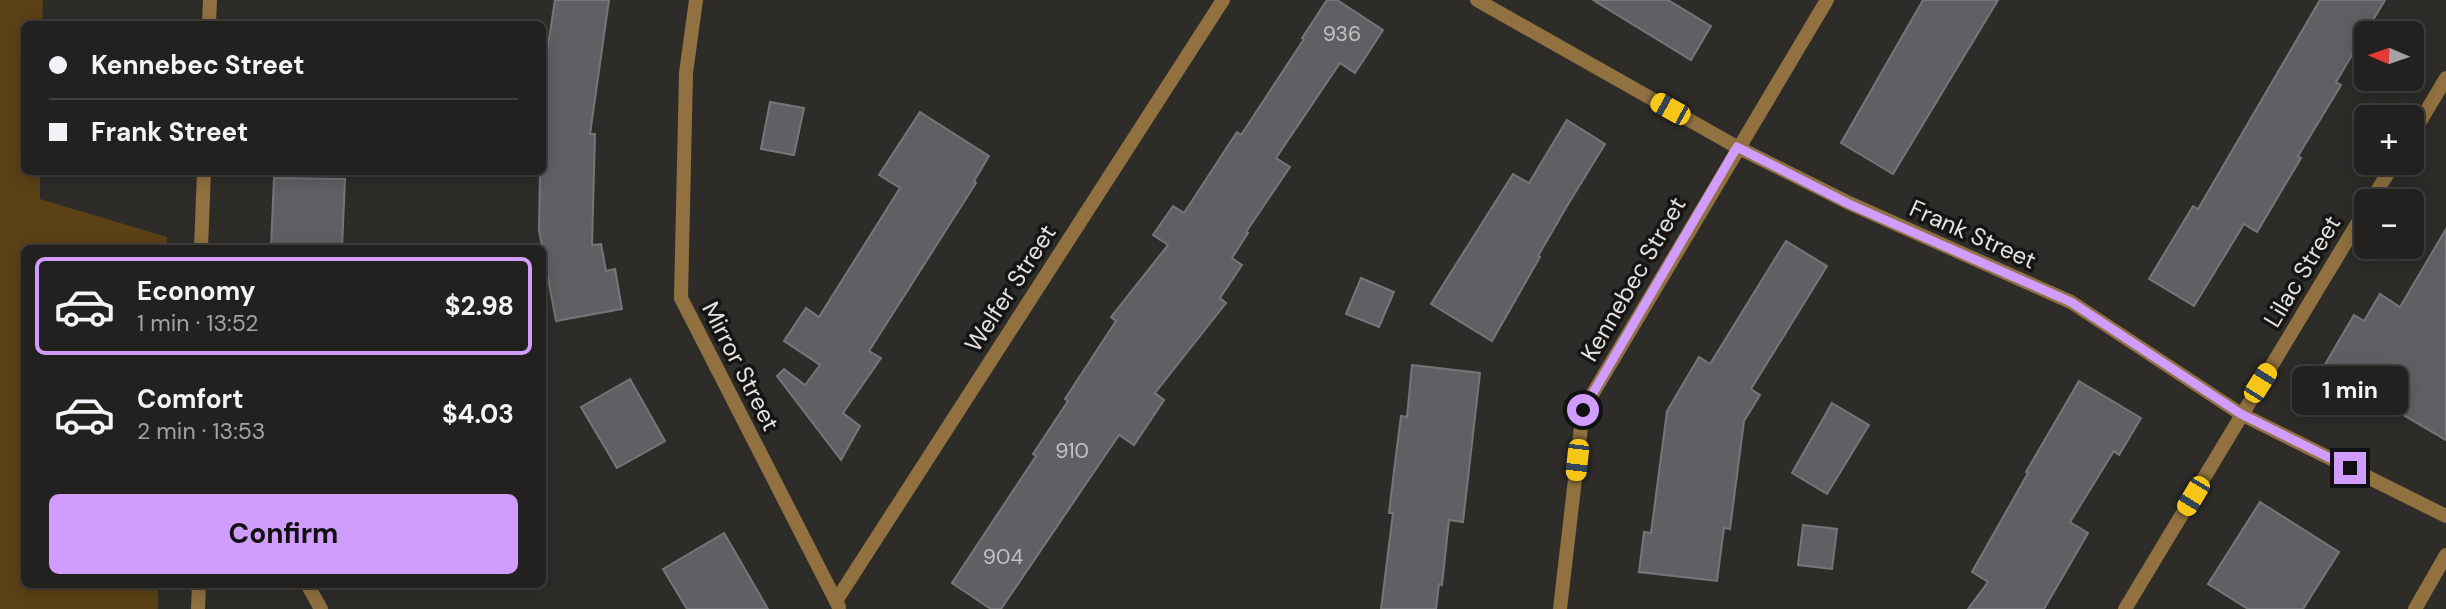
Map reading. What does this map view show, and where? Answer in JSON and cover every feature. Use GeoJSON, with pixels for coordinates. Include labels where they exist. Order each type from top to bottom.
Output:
{"type":"FeatureCollection","features":[{"type":"Feature","properties":{"kind":"street"},"geometry":{"type":"LineString","coordinates":[[209,21],[210,0]]}},
{"type":"Feature","properties":{"kind":"street","name":"Mirror Street"},"geometry":{"type":"LineString","coordinates":[[696,0],[686,74],[681,298],[838,605]]}},
{"type":"Feature","properties":{"kind":"street","name":"Welfer Street"},"geometry":{"type":"LineString","coordinates":[[838,605],[1223,0]]}},
{"type":"Feature","properties":{"kind":"street","name":"Frank Street"},"geometry":{"type":"LineString","coordinates":[[1477,0],[1737,147],[1849,204],[2071,302],[2241,414],[2446,516]]}},
{"type":"Feature","properties":{"kind":"street","name":"Kennebec Street"},"geometry":{"type":"LineString","coordinates":[[1560,609],[1583,410],[1826,0]]}},
{"type":"Feature","properties":{"kind":"street"},"geometry":{"type":"LineString","coordinates":[[2424,115],[2446,78]]}},
{"type":"Feature","properties":{"kind":"street"},"geometry":{"type":"LineString","coordinates":[[201,245],[204,175]]}},
{"type":"Feature","properties":{"kind":"street","name":"Lilac Street"},"geometry":{"type":"LineString","coordinates":[[2125,609],[2354,229]]}},
{"type":"Feature","properties":{"kind":"street"},"geometry":{"type":"LineString","coordinates":[[2415,609],[2446,555]]}},
{"type":"Feature","properties":{"kind":"street"},"geometry":{"type":"LineString","coordinates":[[198,609],[199,588]]}},
{"type":"Feature","properties":{"kind":"street"},"geometry":{"type":"LineString","coordinates":[[309,588],[321,609]]}},
{"type":"Feature","properties":{"kind":"shaded area"},"geometry":{"type":"Polygon","coordinates":[[[0,0],[43,0],[42,21],[21,21],[21,175],[40,175],[40,199],[167,237],[166,245],[21,245],[21,588],[158,588],[158,609],[0,609],[0,0]]]}},
{"type":"Feature","properties":{"kind":"building"},"geometry":{"type":"Polygon","coordinates":[[[555,0],[609,0],[590,134],[595,134],[592,245],[601,244],[606,271],[615,269],[622,309],[556,321],[546,267],[546,245],[542,245],[539,230],[540,175],[546,175],[547,52],[555,0]]]}},
{"type":"Feature","properties":{"kind":"building"},"geometry":{"type":"Polygon","coordinates":[[[1327,0],[1337,0],[1383,30],[1355,73],[1340,63],[1276,158],[1290,167],[1246,232],[1248,233],[1232,258],[1242,265],[1220,298],[1226,303],[1155,393],[1164,400],[1134,445],[1119,435],[1001,609],[991,609],[952,583],[1036,456],[1033,454],[1068,401],[1065,399],[1116,321],[1111,317],[1168,245],[1153,235],[1173,206],[1184,213],[1237,132],[1241,135],[1327,0]]]}},
{"type":"Feature","properties":{"kind":"building"},"geometry":{"type":"Polygon","coordinates":[[[1593,0],[1668,0],[1711,26],[1691,60],[1593,0]]]}},
{"type":"Feature","properties":{"kind":"building"},"geometry":{"type":"Polygon","coordinates":[[[1923,0],[1998,0],[1893,174],[1841,143],[1923,0]]]}},
{"type":"Feature","properties":{"kind":"building"},"geometry":{"type":"Polygon","coordinates":[[[2320,0],[2385,0],[2372,21],[2354,21],[2354,52],[2336,82],[2341,85],[2298,156],[2301,158],[2257,232],[2244,224],[2194,306],[2149,279],[2193,206],[2198,209],[2320,0]]]}},
{"type":"Feature","properties":{"kind":"building"},"geometry":{"type":"Polygon","coordinates":[[[770,102],[804,108],[794,155],[761,149],[770,102]]]}},
{"type":"Feature","properties":{"kind":"building"},"geometry":{"type":"Polygon","coordinates":[[[920,112],[989,156],[974,181],[976,183],[869,351],[881,358],[843,413],[860,426],[841,460],[777,376],[784,369],[805,385],[820,365],[784,341],[806,308],[819,317],[900,188],[879,175],[920,112]]]}},
{"type":"Feature","properties":{"kind":"building"},"geometry":{"type":"Polygon","coordinates":[[[1567,120],[1605,144],[1538,256],[1540,257],[1492,341],[1431,304],[1513,174],[1529,183],[1567,120]]]}},
{"type":"Feature","properties":{"kind":"building"},"geometry":{"type":"Polygon","coordinates":[[[274,178],[345,179],[342,245],[271,245],[274,178]]]}},
{"type":"Feature","properties":{"kind":"building"},"geometry":{"type":"Polygon","coordinates":[[[2446,229],[2446,440],[2323,368],[2354,315],[2364,321],[2380,294],[2400,307],[2446,229]]]}},
{"type":"Feature","properties":{"kind":"building"},"geometry":{"type":"Polygon","coordinates":[[[1786,241],[1827,266],[1751,389],[1760,395],[1744,421],[1730,529],[1724,528],[1717,581],[1639,572],[1644,532],[1651,533],[1667,411],[1699,357],[1710,364],[1786,241]]]}},
{"type":"Feature","properties":{"kind":"building"},"geometry":{"type":"Polygon","coordinates":[[[1361,278],[1394,292],[1379,327],[1346,314],[1361,278]]]}},
{"type":"Feature","properties":{"kind":"building"},"geometry":{"type":"Polygon","coordinates":[[[1412,365],[1480,373],[1463,522],[1449,520],[1442,585],[1439,584],[1436,609],[1381,609],[1393,513],[1389,513],[1394,471],[1401,416],[1407,417],[1412,365]]]}},
{"type":"Feature","properties":{"kind":"building"},"geometry":{"type":"Polygon","coordinates":[[[630,379],[665,441],[617,468],[581,407],[630,379]]]}},
{"type":"Feature","properties":{"kind":"building"},"geometry":{"type":"Polygon","coordinates":[[[2079,381],[2141,418],[2119,455],[2114,451],[2070,522],[2088,533],[2044,609],[1968,609],[1988,582],[1972,572],[2079,381]]]}},
{"type":"Feature","properties":{"kind":"building"},"geometry":{"type":"Polygon","coordinates":[[[1832,403],[1869,425],[1827,494],[1792,473],[1832,403]]]}},
{"type":"Feature","properties":{"kind":"building"},"geometry":{"type":"Polygon","coordinates":[[[2260,502],[2339,552],[2303,609],[2248,609],[2208,584],[2260,502]]]}},
{"type":"Feature","properties":{"kind":"building"},"geometry":{"type":"Polygon","coordinates":[[[1803,525],[1837,529],[1832,569],[1798,565],[1803,525]]]}},
{"type":"Feature","properties":{"kind":"building"},"geometry":{"type":"Polygon","coordinates":[[[724,533],[768,609],[687,609],[663,569],[724,533]]]}},
{"type":"Feature","properties":{"kind":"route"},"geometry":{"type":"LineString","coordinates":[[1583,410],[1737,147],[1849,204],[2071,302],[2241,414],[2350,468]]}}]}
